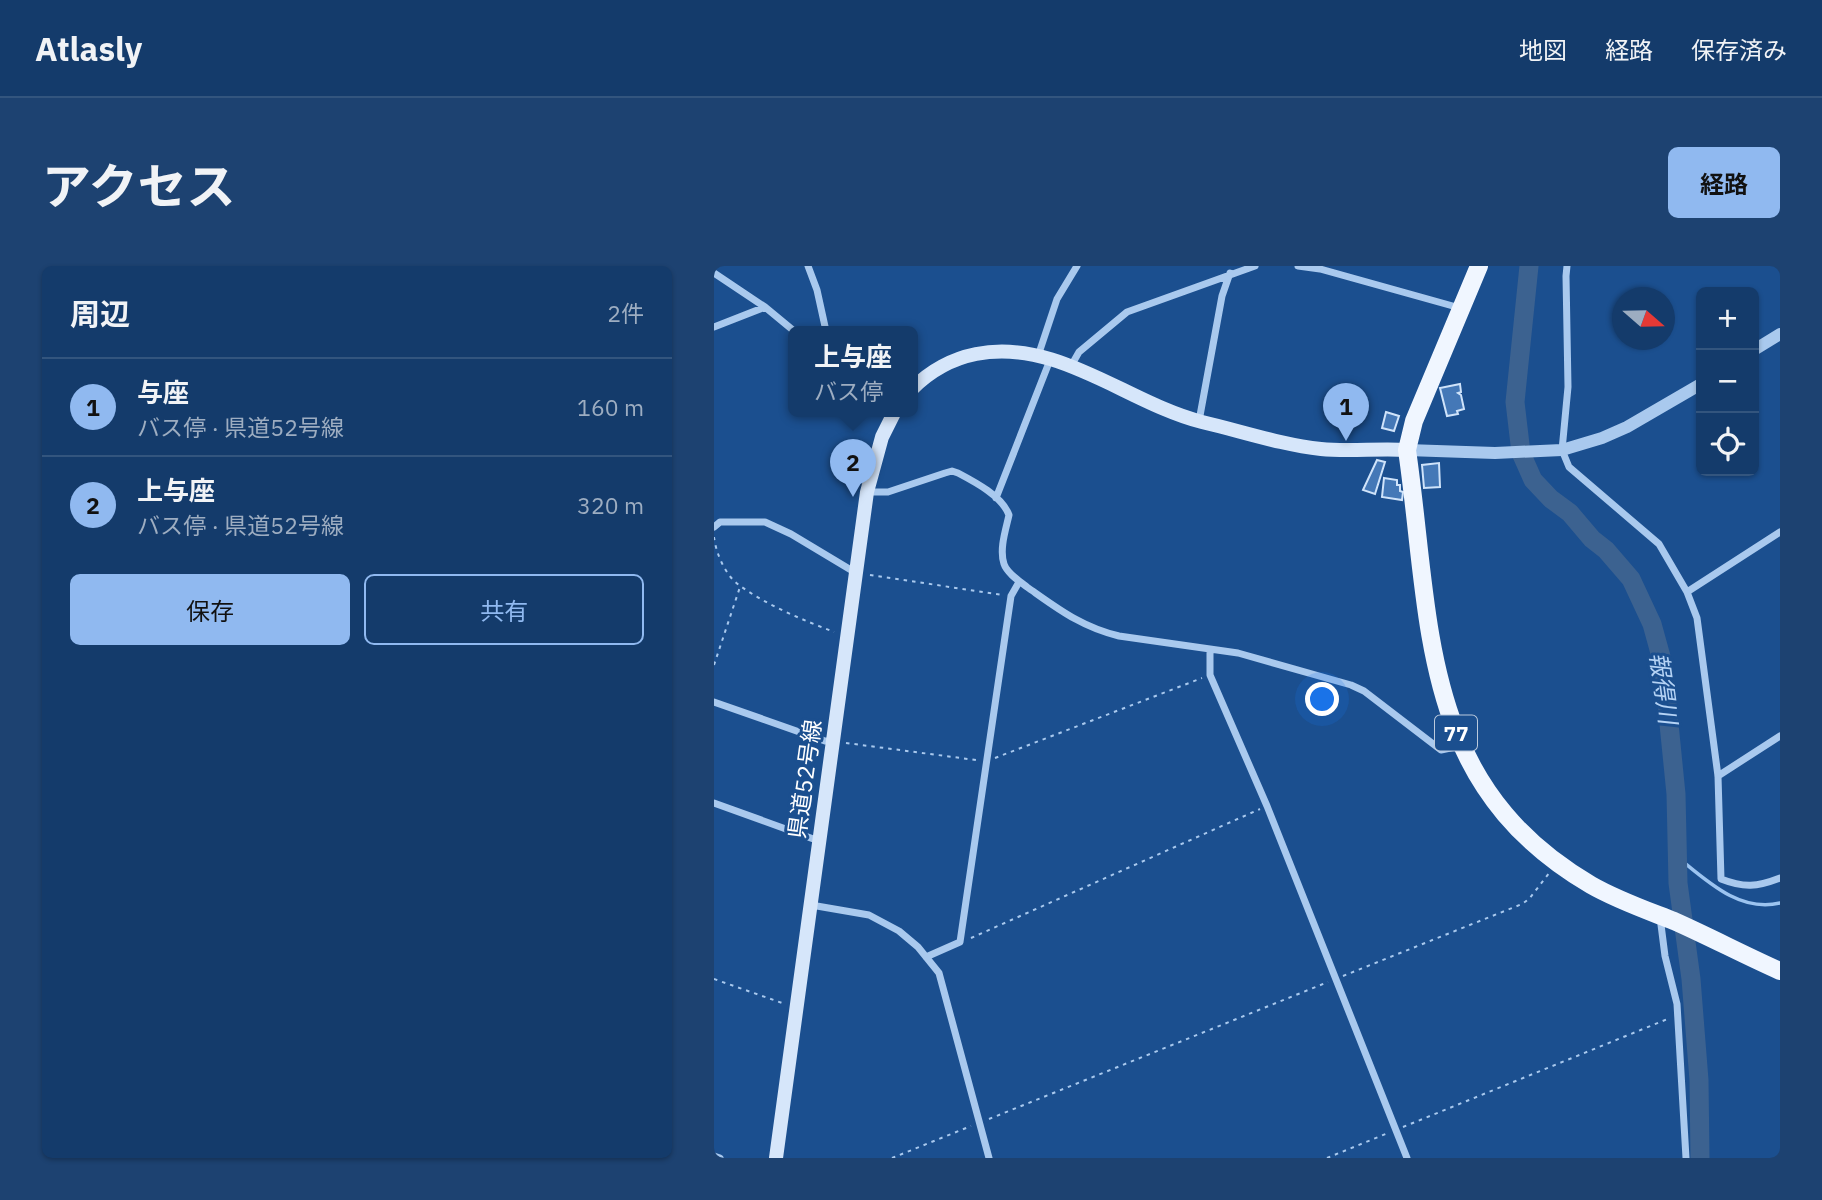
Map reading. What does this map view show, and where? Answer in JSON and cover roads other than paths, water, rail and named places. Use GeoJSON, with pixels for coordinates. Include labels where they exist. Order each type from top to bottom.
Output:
{"type":"FeatureCollection","features":[{"type":"Feature","properties":{"kind":"main road","name":"77"},"geometry":{"type":"LineString","coordinates":[[1479,266],[1414,421],[1407,450],[1434,663],[1449,717],[1461,746],[1500,808],[1557,863],[1609,895],[1719,941],[1780,971]]}},
{"type":"Feature","properties":{"kind":"main road"},"geometry":{"type":"LineString","coordinates":[[918,383],[927,375],[967,356],[1007,351],[1044,358],[1070,367],[1199,421],[1323,449],[1407,450]]}},
{"type":"Feature","properties":{"kind":"main road","name":"県道52号線"},"geometry":{"type":"LineString","coordinates":[[776,1158],[867,492],[873,463],[890,417]]}},
{"type":"Feature","properties":{"kind":"street"},"geometry":{"type":"LineString","coordinates":[[808,266],[817,290],[825,326]]}},
{"type":"Feature","properties":{"kind":"street"},"geometry":{"type":"LineString","coordinates":[[996,498],[1044,358],[1057,299],[1077,266]]}},
{"type":"Feature","properties":{"kind":"street"},"geometry":{"type":"LineString","coordinates":[[1070,367],[1079,352],[1127,312],[1255,266]]}},
{"type":"Feature","properties":{"kind":"street"},"geometry":{"type":"LineString","coordinates":[[1298,266],[1320,269],[1461,308]]}},
{"type":"Feature","properties":{"kind":"street"},"geometry":{"type":"LineString","coordinates":[[1567,266],[1568,387],[1556,450],[1569,467],[1659,544],[1687,592],[1697,618],[1718,776],[1721,879],[1740,886],[1763,885],[1780,878]]}},
{"type":"Feature","properties":{"kind":"street"},"geometry":{"type":"LineString","coordinates":[[714,273],[765,307],[788,327]]}},
{"type":"Feature","properties":{"kind":"street"},"geometry":{"type":"LineString","coordinates":[[1199,421],[1222,296],[1230,273]]}},
{"type":"Feature","properties":{"kind":"street"},"geometry":{"type":"LineString","coordinates":[[714,327],[765,307]]}},
{"type":"Feature","properties":{"kind":"street"},"geometry":{"type":"LineString","coordinates":[[1756,350],[1780,334]]}},
{"type":"Feature","properties":{"kind":"street"},"geometry":{"type":"LineString","coordinates":[[1407,450],[1495,453],[1556,450],[1602,438],[1627,427],[1696,387]]}},
{"type":"Feature","properties":{"kind":"street"},"geometry":{"type":"LineString","coordinates":[[867,492],[888,492],[952,471],[964,476],[996,498],[1009,515],[1002,559],[1005,568],[1019,582],[1063,613],[1108,634],[1238,653],[1357,687],[1441,750],[1461,746]]}},
{"type":"Feature","properties":{"kind":"street"},"geometry":{"type":"LineString","coordinates":[[714,527],[720,522],[765,522],[791,534],[856,573]]}},
{"type":"Feature","properties":{"kind":"street"},"geometry":{"type":"LineString","coordinates":[[1687,592],[1780,532]]}},
{"type":"Feature","properties":{"kind":"street"},"geometry":{"type":"LineString","coordinates":[[926,957],[960,942],[1011,596],[1019,582]]}},
{"type":"Feature","properties":{"kind":"street"},"geometry":{"type":"LineString","coordinates":[[1210,649],[1210,675],[1267,806],[1407,1158]]}},
{"type":"Feature","properties":{"kind":"street"},"geometry":{"type":"LineString","coordinates":[[714,702],[825,741],[832,741]]}},
{"type":"Feature","properties":{"kind":"street"},"geometry":{"type":"LineString","coordinates":[[1718,776],[1780,736]]}},
{"type":"Feature","properties":{"kind":"street"},"geometry":{"type":"LineString","coordinates":[[714,803],[819,841]]}},
{"type":"Feature","properties":{"kind":"street"},"geometry":{"type":"LineString","coordinates":[[811,905],[869,915],[899,932],[918,947],[939,973],[989,1158]]}},
{"type":"Feature","properties":{"kind":"street"},"geometry":{"type":"LineString","coordinates":[[1666,918],[1677,1015],[1686,1158]]}},
{"type":"Feature","properties":{"kind":"street"},"geometry":{"type":"LineString","coordinates":[[714,1156],[720,1158]]}},
{"type":"Feature","properties":{"kind":"waterway","name":"報得川"},"geometry":{"type":"LineString","coordinates":[[1529,266],[1515,402],[1521,453],[1533,480],[1551,499],[1570,513],[1631,579],[1652,624],[1663,664],[1676,794],[1678,883],[1691,979],[1699,1080],[1700,1158]]}},
{"type":"Feature","properties":{"kind":"waterway"},"geometry":{"type":"LineString","coordinates":[[1676,856],[1711,884],[1737,899],[1765,905],[1780,903]]}},
{"type":"Feature","properties":{"kind":"place","name":"与座"},"geometry":{"type":"Point","coordinates":[1346,441]}},
{"type":"Feature","properties":{"kind":"place","name":"上与座"},"geometry":{"type":"Point","coordinates":[853,497]}}]}
